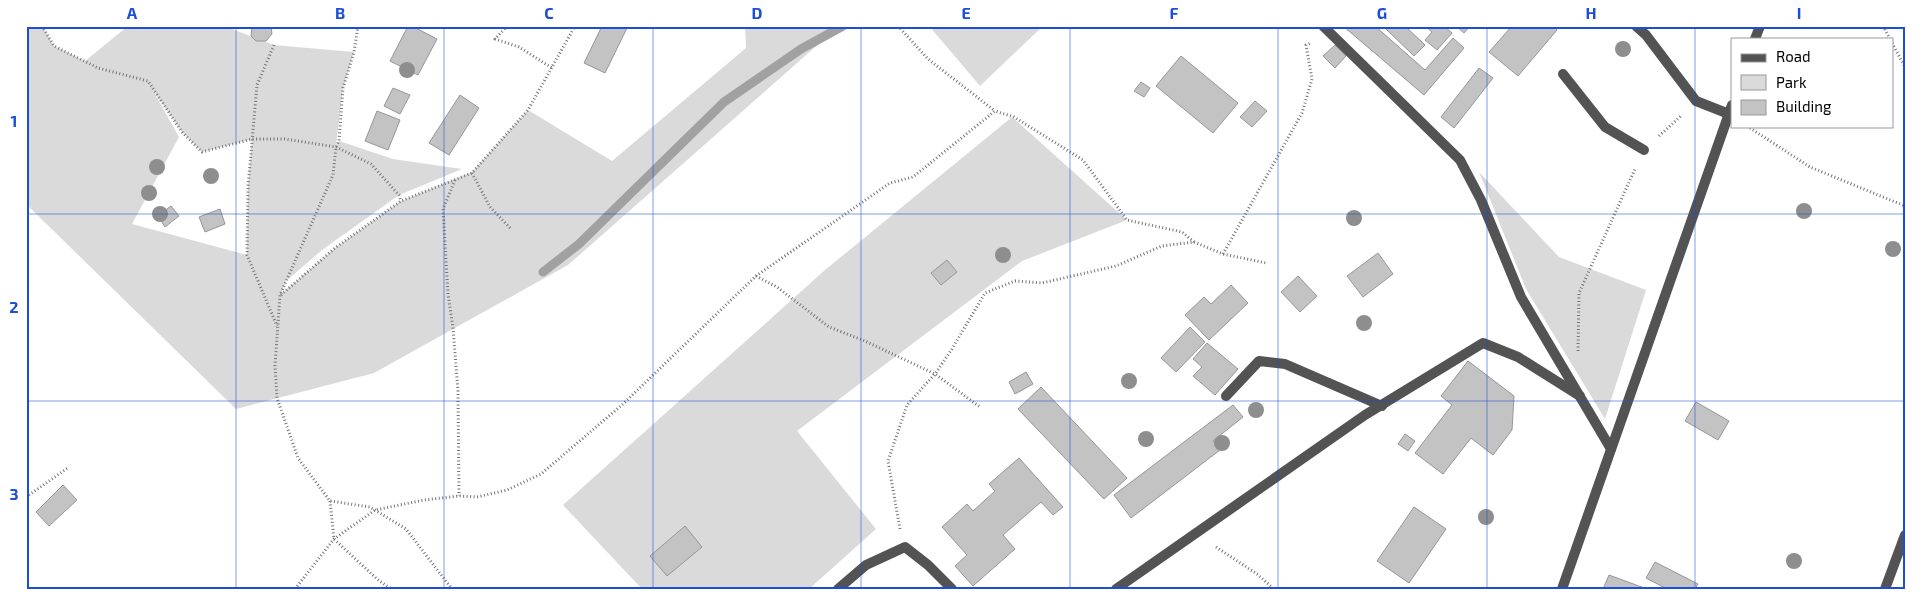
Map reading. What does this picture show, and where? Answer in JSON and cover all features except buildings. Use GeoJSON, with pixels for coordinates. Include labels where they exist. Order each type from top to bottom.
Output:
{"type":"FeatureCollection","features":[{"type":"Feature","properties":{"kind":"street"},"geometry":{"type":"LineString","coordinates":[[1323,26],[1460,160],[1481,200],[1521,297],[1611,449]]}},
{"type":"Feature","properties":{"kind":"street"},"geometry":{"type":"LineString","coordinates":[[1562,589],[1731,110],[1696,101],[1646,35],[1636,26]]}},
{"type":"Feature","properties":{"kind":"street"},"geometry":{"type":"LineString","coordinates":[[1756,38],[1760,26]]}},
{"type":"Feature","properties":{"kind":"street"},"geometry":{"type":"LineString","coordinates":[[1563,74],[1604,127],[1644,150]]}},
{"type":"Feature","properties":{"kind":"street"},"geometry":{"type":"LineString","coordinates":[[1116,589],[1326,442],[1483,343],[1518,357],[1580,396]]}},
{"type":"Feature","properties":{"kind":"street"},"geometry":{"type":"LineString","coordinates":[[1226,396],[1259,360],[1285,364],[1382,406]]}},
{"type":"Feature","properties":{"kind":"street"},"geometry":{"type":"LineString","coordinates":[[1885,589],[1905,535]]}},
{"type":"Feature","properties":{"kind":"street"},"geometry":{"type":"LineString","coordinates":[[838,589],[866,565],[905,546],[928,565],[952,589]]}},
{"type":"Feature","properties":{"kind":"path"},"geometry":{"type":"LineString","coordinates":[[42,26],[54,46],[98,68],[148,82],[182,132],[202,152],[252,139],[285,139],[336,147],[371,164],[399,195],[401,201]]}},
{"type":"Feature","properties":{"kind":"path"},"geometry":{"type":"LineString","coordinates":[[358,26],[354,52],[343,88],[339,141],[336,147],[333,175],[280,295],[274,366],[277,398],[298,458],[330,501],[334,539],[377,579],[391,589]]}},
{"type":"Feature","properties":{"kind":"path"},"geometry":{"type":"LineString","coordinates":[[507,26],[495,39],[519,47],[552,68]]}},
{"type":"Feature","properties":{"kind":"path"},"geometry":{"type":"LineString","coordinates":[[280,295],[335,248],[401,201],[472,172],[528,110],[575,26]]}},
{"type":"Feature","properties":{"kind":"path"},"geometry":{"type":"LineString","coordinates":[[898,26],[928,59],[995,111],[1014,117],[1083,160],[1127,220],[1182,232],[1194,242],[1223,254],[1266,263]]}},
{"type":"Feature","properties":{"kind":"path"},"geometry":{"type":"LineString","coordinates":[[1883,26],[1889,38]]}},
{"type":"Feature","properties":{"kind":"path"},"geometry":{"type":"LineString","coordinates":[[1223,254],[1302,113],[1312,79],[1306,45],[1333,36]]}},
{"type":"Feature","properties":{"kind":"path"},"geometry":{"type":"LineString","coordinates":[[274,45],[257,85],[248,187],[247,255],[278,327]]}},
{"type":"Feature","properties":{"kind":"path"},"geometry":{"type":"LineString","coordinates":[[1894,47],[1905,67]]}},
{"type":"Feature","properties":{"kind":"path"},"geometry":{"type":"LineString","coordinates":[[1578,359],[1579,293],[1644,150],[1696,101]]}},
{"type":"Feature","properties":{"kind":"path"},"geometry":{"type":"LineString","coordinates":[[295,589],[334,539],[375,510],[424,500],[459,496],[478,497],[507,490],[541,474],[623,404],[756,276],[890,183],[913,177],[995,111]]}},
{"type":"Feature","properties":{"kind":"path"},"geometry":{"type":"LineString","coordinates":[[1750,128],[1810,167],[1905,206]]}},
{"type":"Feature","properties":{"kind":"path"},"geometry":{"type":"LineString","coordinates":[[472,172],[490,207],[511,229]]}},
{"type":"Feature","properties":{"kind":"path"},"geometry":{"type":"LineString","coordinates":[[456,179],[443,208],[448,294],[454,328],[458,391],[459,496]]}},
{"type":"Feature","properties":{"kind":"path"},"geometry":{"type":"LineString","coordinates":[[905,546],[897,520],[888,461],[907,405],[935,374],[952,349],[984,293],[1015,281],[1042,283],[1116,266],[1162,246],[1194,242]]}},
{"type":"Feature","properties":{"kind":"path"},"geometry":{"type":"LineString","coordinates":[[756,276],[777,287],[829,327],[866,341],[935,374],[980,407]]}},
{"type":"Feature","properties":{"kind":"path"},"geometry":{"type":"LineString","coordinates":[[26,497],[69,468]]}},
{"type":"Feature","properties":{"kind":"path"},"geometry":{"type":"LineString","coordinates":[[330,501],[370,506],[406,529],[452,589]]}},
{"type":"Feature","properties":{"kind":"path"},"geometry":{"type":"LineString","coordinates":[[1216,547],[1257,574],[1274,589]]}},
{"type":"Feature","properties":{"kind":"green space"},"geometry":{"type":"Polygon","coordinates":[[[26,26],[42,26],[54,46],[85,61],[128,26],[224,26],[274,45],[354,52],[343,88],[336,145],[339,141],[393,159],[462,169],[399,195],[322,250],[286,281],[281,294],[335,248],[401,201],[472,172],[528,110],[612,161],[746,48],[745,26],[839,26],[568,265],[374,373],[236,409],[26,204],[26,26]],[[152,89],[179,137],[132,224],[247,255],[248,187],[252,139],[202,152],[182,132],[152,89]]]}},
{"type":"Feature","properties":{"kind":"green space"},"geometry":{"type":"Polygon","coordinates":[[[929,26],[1043,26],[980,86],[929,26]]]}},
{"type":"Feature","properties":{"kind":"green space"},"geometry":{"type":"Polygon","coordinates":[[[1012,117],[1127,220],[1022,261],[797,431],[876,529],[809,589],[642,589],[563,505],[825,270],[1012,117]]]}},
{"type":"Feature","properties":{"kind":"green space"},"geometry":{"type":"Polygon","coordinates":[[[1479,172],[1559,257],[1646,290],[1605,419],[1526,289],[1479,172]]]}},
{"type":"Feature","properties":{"kind":"waterway"},"geometry":{"type":"LineString","coordinates":[[543,272],[579,244],[724,102],[801,49],[843,26]]}}]}
